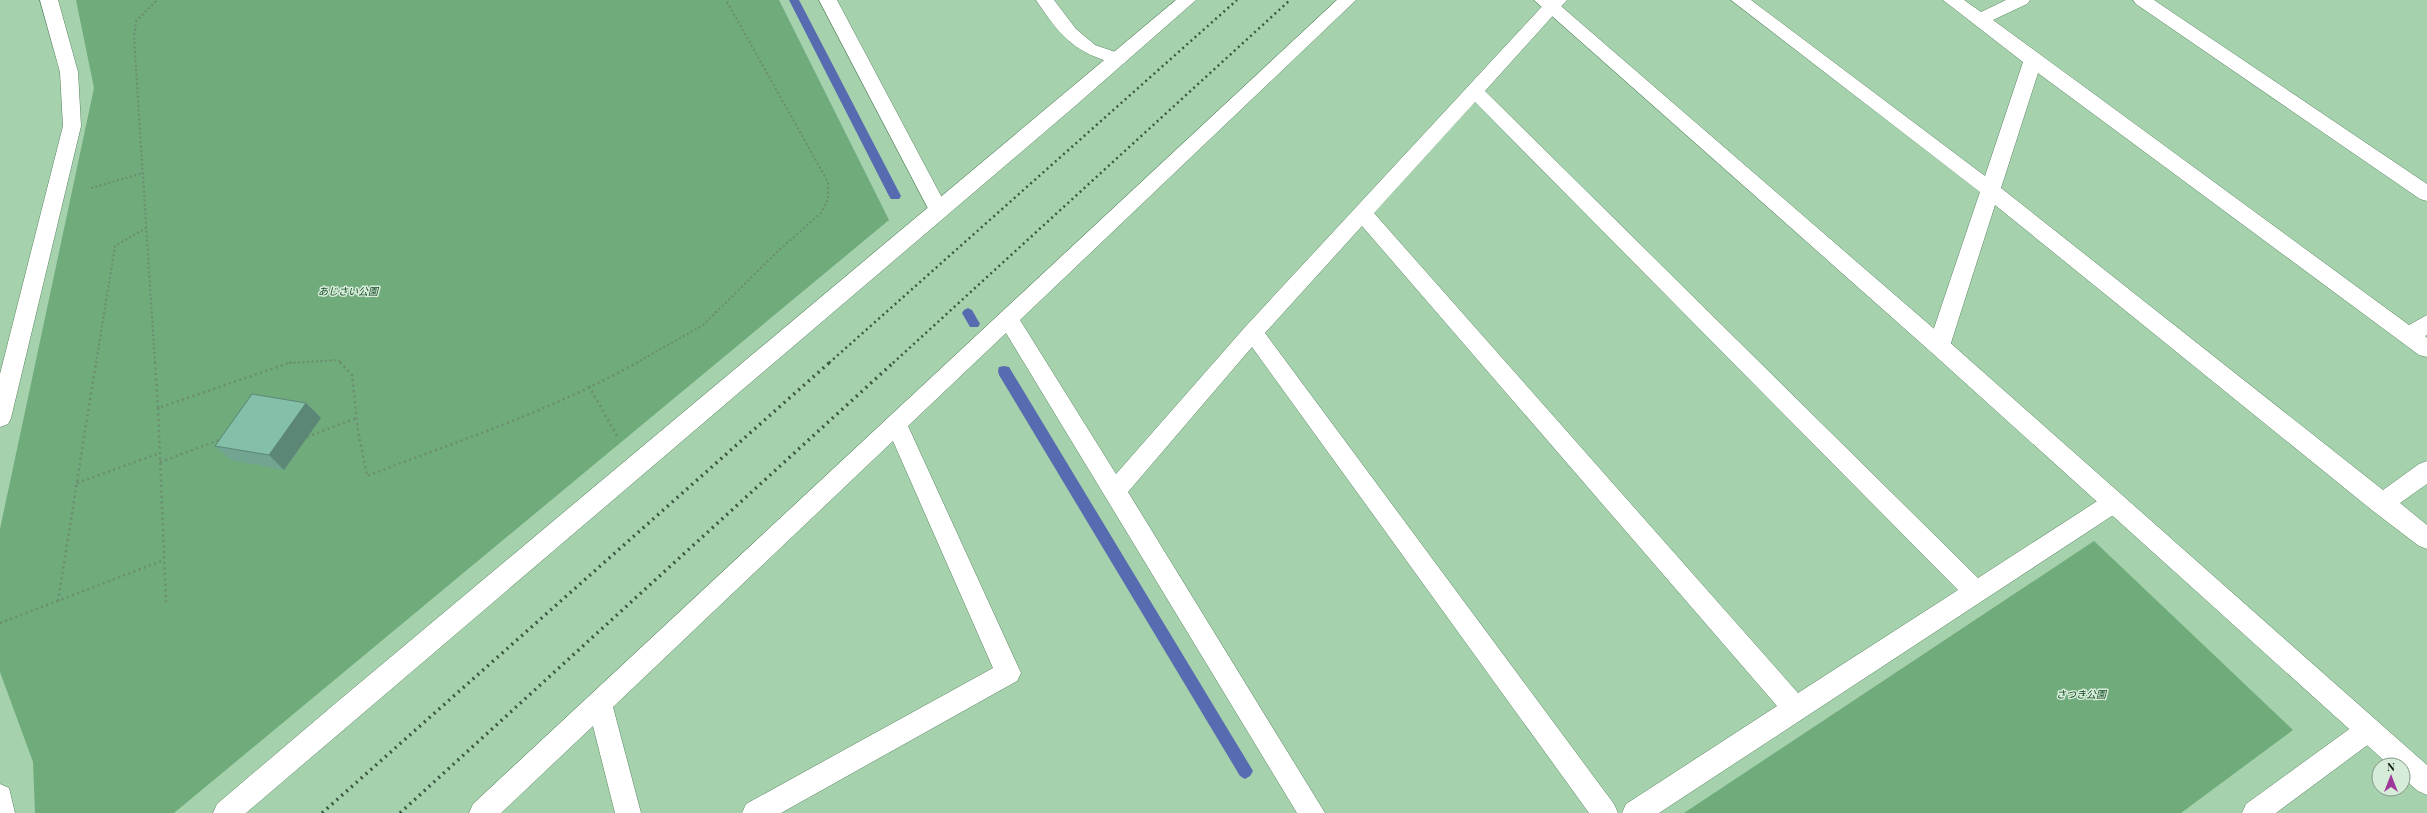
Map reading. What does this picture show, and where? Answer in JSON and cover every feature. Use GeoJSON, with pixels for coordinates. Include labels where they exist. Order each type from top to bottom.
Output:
{"type":"FeatureCollection","features":[{"type":"Feature","properties":{"kind":"street"},"geometry":{"type":"LineString","coordinates":[[0,418],[72,126],[69,72],[49,0]]}},
{"type":"Feature","properties":{"kind":"street"},"geometry":{"type":"LineString","coordinates":[[828,0],[939,211]]}},
{"type":"Feature","properties":{"kind":"street"},"geometry":{"type":"LineString","coordinates":[[1045,0],[1070,33],[1089,49],[1118,59]]}},
{"type":"Feature","properties":{"kind":"street"},"geometry":{"type":"LineString","coordinates":[[226,813],[939,211],[1186,0]]}},
{"type":"Feature","properties":{"kind":"street"},"geometry":{"type":"LineString","coordinates":[[482,813],[600,705],[1008,318],[1347,0]]}},
{"type":"Feature","properties":{"kind":"street"},"geometry":{"type":"LineString","coordinates":[[1740,0],[1990,190],[2381,504],[2427,539]]}},
{"type":"Feature","properties":{"kind":"street"},"geometry":{"type":"LineString","coordinates":[[1952,0],[1980,19],[2033,60],[2427,349]]}},
{"type":"Feature","properties":{"kind":"street"},"geometry":{"type":"LineString","coordinates":[[1980,19],[2021,0]]}},
{"type":"Feature","properties":{"kind":"street"},"geometry":{"type":"LineString","coordinates":[[2142,0],[2427,194]]}},
{"type":"Feature","properties":{"kind":"street"},"geometry":{"type":"LineString","coordinates":[[1114,492],[1253,332],[1474,91],[1551,2],[2427,782]]}},
{"type":"Feature","properties":{"kind":"street"},"geometry":{"type":"LineString","coordinates":[[1939,346],[2033,60]]}},
{"type":"Feature","properties":{"kind":"street"},"geometry":{"type":"LineString","coordinates":[[1474,91],[1976,592]]}},
{"type":"Feature","properties":{"kind":"street"},"geometry":{"type":"LineString","coordinates":[[1362,213],[1796,709]]}},
{"type":"Feature","properties":{"kind":"street"},"geometry":{"type":"LineString","coordinates":[[1008,318],[1114,492],[1304,811]]}},
{"type":"Feature","properties":{"kind":"street"},"geometry":{"type":"LineString","coordinates":[[2410,336],[2427,323]]}},
{"type":"Feature","properties":{"kind":"street"},"geometry":{"type":"LineString","coordinates":[[1253,332],[1605,813]]}},
{"type":"Feature","properties":{"kind":"street"},"geometry":{"type":"LineString","coordinates":[[755,813],[1008,673],[896,424]]}},
{"type":"Feature","properties":{"kind":"street"},"geometry":{"type":"LineString","coordinates":[[2381,504],[2427,471]]}},
{"type":"Feature","properties":{"kind":"street"},"geometry":{"type":"LineString","coordinates":[[1635,813],[2113,503]]}},
{"type":"Feature","properties":{"kind":"street"},"geometry":{"type":"LineString","coordinates":[[600,705],[628,813]]}},
{"type":"Feature","properties":{"kind":"street"},"geometry":{"type":"LineString","coordinates":[[0,797],[2,813]]}},
{"type":"Feature","properties":{"kind":"lane"},"geometry":{"type":"LineString","coordinates":[[2255,813],[2368,730]]}},
{"type":"Feature","properties":{"kind":"path"},"geometry":{"type":"LineString","coordinates":[[157,0],[136,21],[134,37],[158,408],[166,602]]}},
{"type":"Feature","properties":{"kind":"path"},"geometry":{"type":"LineString","coordinates":[[158,408],[294,361],[338,360],[352,375],[356,418],[367,476],[512,420],[614,375],[703,325],[777,252],[821,213],[828,199],[828,182],[726,0]]}},
{"type":"Feature","properties":{"kind":"path"},"geometry":{"type":"LineString","coordinates":[[54,199],[143,173]]}},
{"type":"Feature","properties":{"kind":"path"},"geometry":{"type":"LineString","coordinates":[[58,601],[115,246],[146,228]]}},
{"type":"Feature","properties":{"kind":"path"},"geometry":{"type":"LineString","coordinates":[[589,386],[621,443],[645,458]]}},
{"type":"Feature","properties":{"kind":"path"},"geometry":{"type":"LineString","coordinates":[[308,437],[356,418]]}},
{"type":"Feature","properties":{"kind":"path"},"geometry":{"type":"LineString","coordinates":[[160,462],[226,437]]}},
{"type":"Feature","properties":{"kind":"path"},"geometry":{"type":"LineString","coordinates":[[76,483],[160,453]]}},
{"type":"Feature","properties":{"kind":"path"},"geometry":{"type":"LineString","coordinates":[[0,623],[164,560]]}},
{"type":"Feature","properties":{"kind":"green space","name":"あじさい公園"},"geometry":{"type":"Polygon","coordinates":[[[76,0],[779,0],[889,220],[174,813],[35,813],[33,762],[0,672],[0,529],[94,88],[76,0]]]}},
{"type":"Feature","properties":{"kind":"green space","name":"さつき公園"},"geometry":{"type":"Polygon","coordinates":[[[2094,541],[2293,730],[2181,813],[1684,813],[2094,541]]]}},
{"type":"Feature","properties":{"kind":"building"},"geometry":{"type":"Polygon","coordinates":[[[252,394],[306,403],[269,455],[215,446],[252,394]]]}},
{"type":"Feature","properties":{"kind":"waterway"},"geometry":{"type":"LineString","coordinates":[[794,0],[895,196]]}},
{"type":"Feature","properties":{"kind":"waterway"},"geometry":{"type":"LineString","coordinates":[[968,313],[974,324]]}},
{"type":"Feature","properties":{"kind":"waterway"},"geometry":{"type":"LineString","coordinates":[[1004,371],[1245,771]]}},
{"type":"Feature","properties":{"kind":"railway"},"geometry":{"type":"LineString","coordinates":[[829,363],[1237,0]]}},
{"type":"Feature","properties":{"kind":"railway"},"geometry":{"type":"LineString","coordinates":[[893,363],[1290,0]]}},
{"type":"Feature","properties":{"kind":"railway"},"geometry":{"type":"LineString","coordinates":[[322,813],[830,362]]}},
{"type":"Feature","properties":{"kind":"railway"},"geometry":{"type":"LineString","coordinates":[[400,813],[894,362]]}}]}
